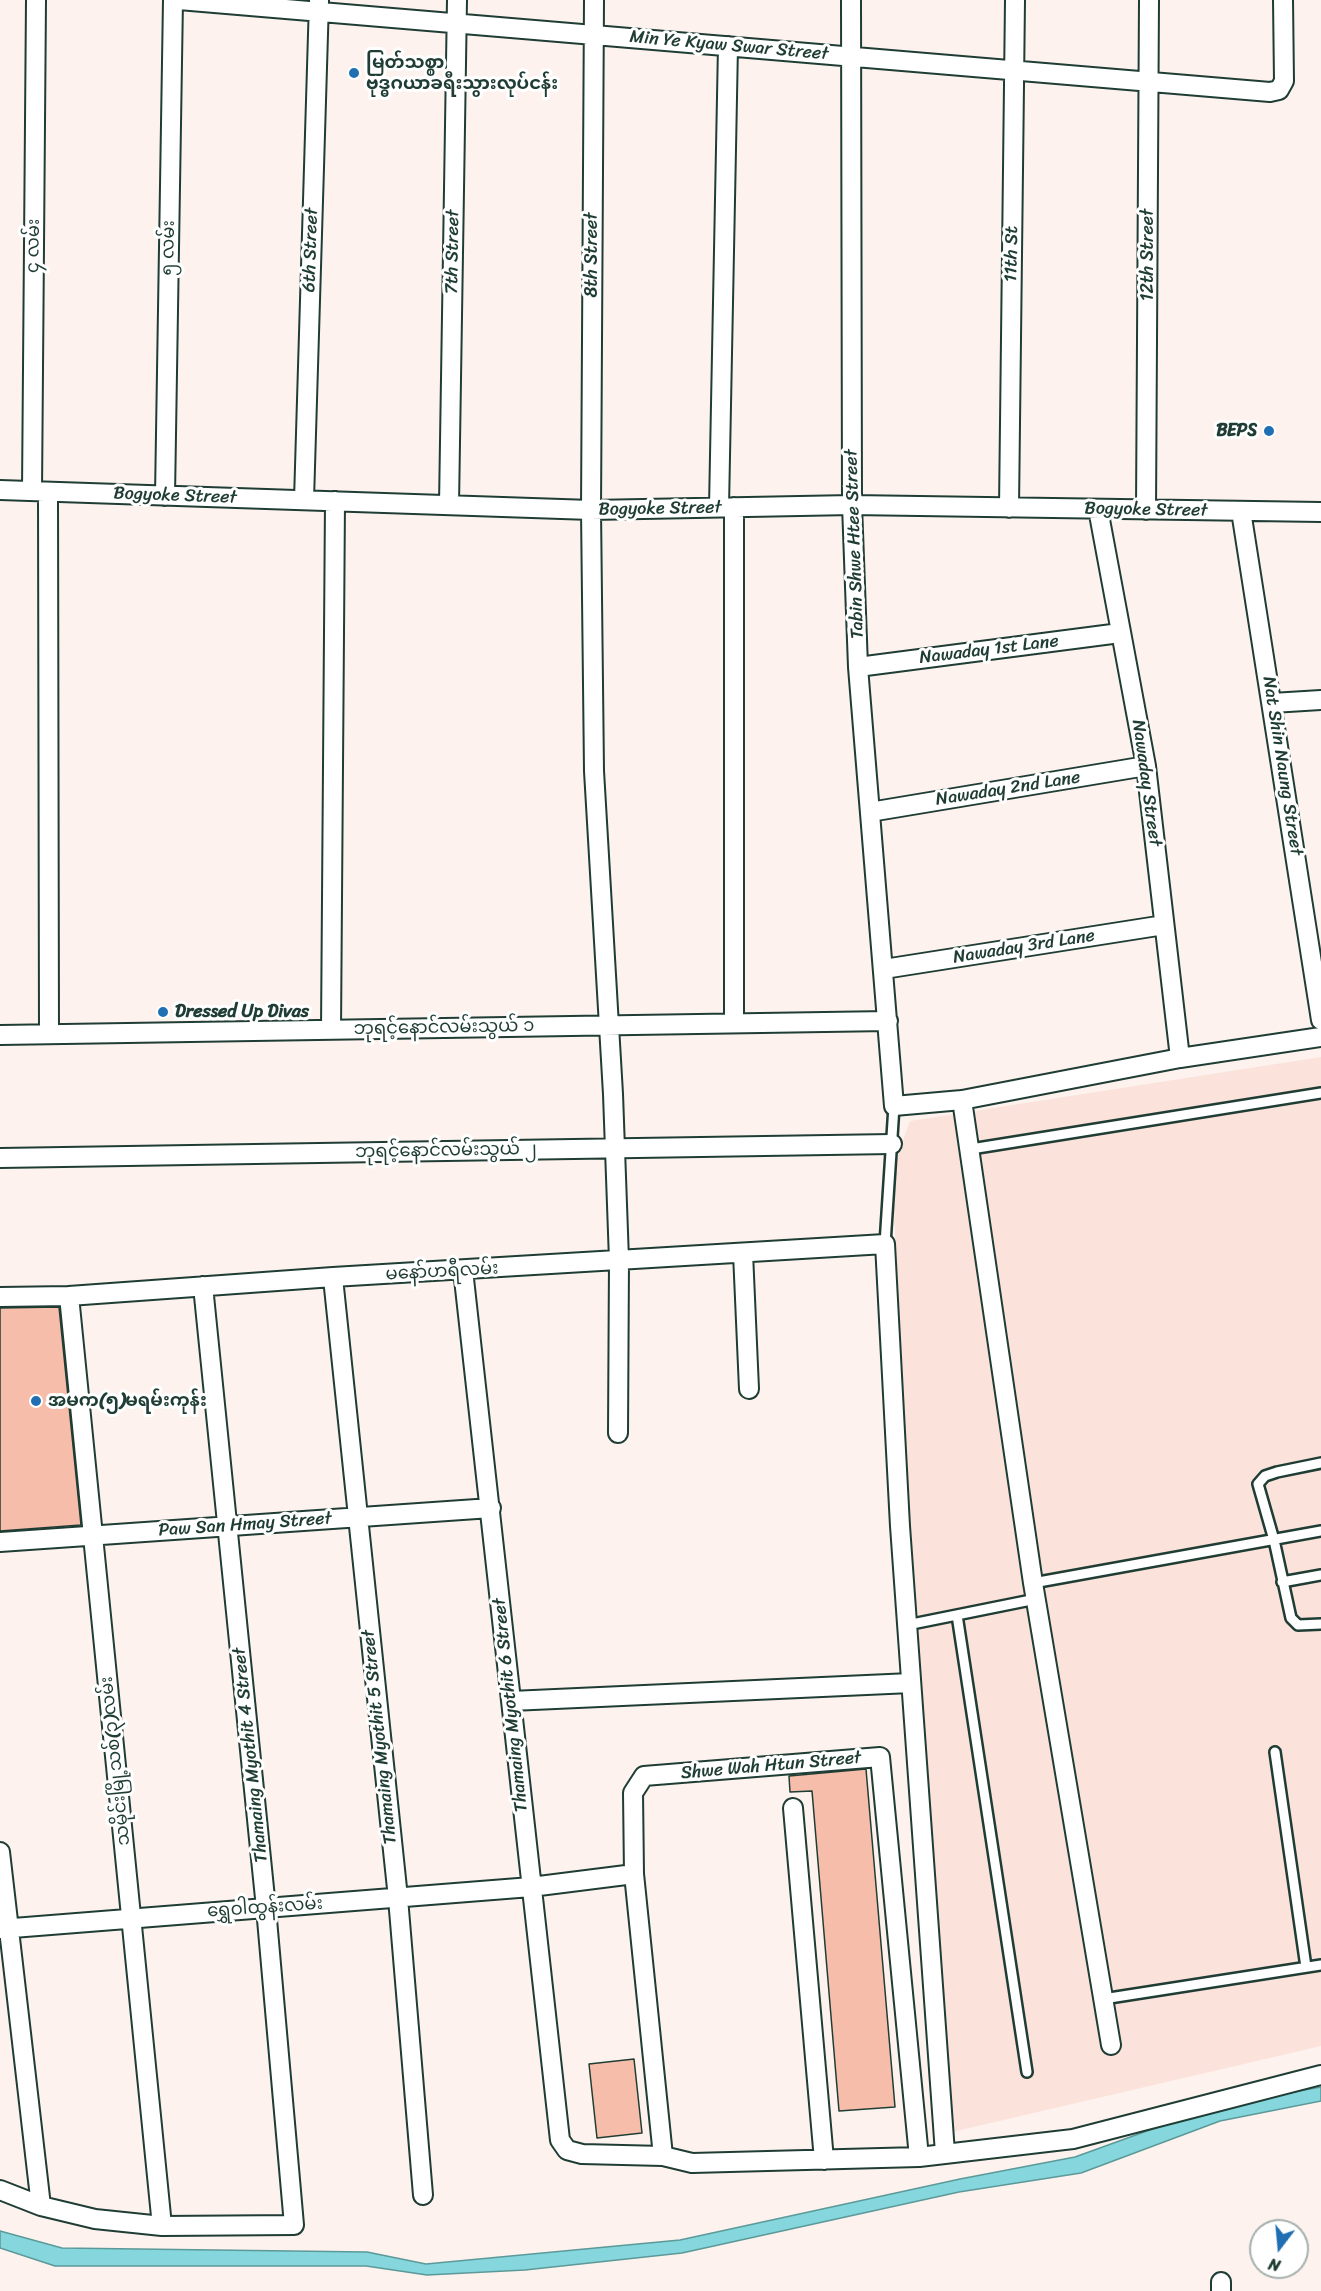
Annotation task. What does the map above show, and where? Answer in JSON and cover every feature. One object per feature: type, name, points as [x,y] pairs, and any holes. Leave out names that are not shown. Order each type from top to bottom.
[{"type":"street","name":"၄ လမ်း","points":[[36,0],[48,1034]]},
{"type":"street","name":"၅ လမ်း","points":[[165,495],[173,0]]},
{"type":"street","name":"Min Ye Kyaw Swar Street","points":[[179,0],[319,6],[456,23],[1270,92],[1279,90],[1284,81],[1283,0]]},
{"type":"street","name":"7th Street","points":[[449,505],[457,0]]},
{"type":"street","name":"8th Street","points":[[594,0],[591,510],[594,771],[615,1149],[619,1260],[618,1433]]},
{"type":"street","name":"Tabin Shwe Htee Street","points":[[851,0],[852,505],[858,666],[894,1106]]},
{"type":"street","name":"11th St","points":[[1009,508],[1015,0]]},
{"type":"street","name":"12th Street","points":[[1146,510],[1149,0]]},
{"type":"street","name":"6th Street","points":[[304,500],[319,6]]},
{"type":"street","points":[[728,46],[726,507],[734,1023]]},
{"type":"street","name":"Bogyoke Street","points":[[0,490],[591,510],[852,505],[1321,512]]},
{"type":"street","points":[[331,1030],[335,501]]},
{"type":"street","name":"Nawaday Street","points":[[1098,509],[1146,766],[1180,1058]]},
{"type":"street","name":"Nat Shin Naung Street","points":[[1241,511],[1321,1020]]},
{"type":"street","name":"Nawaday 1st Lane","points":[[858,666],[1120,633]]},
{"type":"street","points":[[1272,703],[1321,700]]},
{"type":"street","name":"Nawaday 2nd Lane","points":[[870,812],[1146,766]]},
{"type":"street","name":"Nawaday 3rd Lane","points":[[884,969],[1164,925]]},
{"type":"street","name":"ဘုရင့်နောင်လမ်းသွယ် ၁","points":[[0,1035],[888,1021]]},
{"type":"street","points":[[894,1106],[962,1100],[1180,1058],[1321,1037]]},
{"type":"street","points":[[962,1100],[1035,1591],[1111,2045]]},
{"type":"street","name":"ဘုရင့်နောင်လမ်းသွယ် ၂","points":[[0,1158],[892,1144]]},
{"type":"street","points":[[885,1244],[907,1625],[945,2153]]},
{"type":"street","name":"မနော်ဟရီလမ်း","points":[[0,1298],[69,1296],[885,1244]]},
{"type":"street","points":[[742,1253],[749,1389]]},
{"type":"street","name":"Thamaing Myothit 6 Street","points":[[463,1270],[560,2140],[567,2150],[582,2154],[663,2156]]},
{"type":"street","name":"Thamaing Myothit 5 Street","points":[[333,1278],[398,1898],[423,2195]]},
{"type":"street","name":"Thamaing Myothit 4 Street","points":[[162,2226],[294,2225],[266,1908],[203,1286]]},
{"type":"street","name":"သမိုင်းမြို့သစ်(၃)လမ်း","points":[[69,1296],[162,2226]]},
{"type":"street","name":"Paw San Hmay Street","points":[[0,1542],[491,1508]]},
{"type":"street","points":[[511,1701],[911,1683]]},
{"type":"street","name":"Shwe Wah Htun Street","points":[[633,1874],[633,1793],[644,1776],[880,1756],[919,2157]]},
{"type":"street","points":[[793,1808],[824,2160]]},
{"type":"street","points":[[0,1852],[4,1928],[41,2206]]},
{"type":"street","points":[[531,1887],[633,1874],[663,2156],[692,2163],[919,2157],[1074,2139],[1321,2075]]},
{"type":"street","name":"ရွှေဝါထွန်းလမ်း","points":[[4,1928],[531,1887]]},
{"type":"street","points":[[0,2190],[41,2206],[95,2219],[162,2226]]},
{"type":"lane","points":[[970,1149],[1321,1093]]},
{"type":"lane","points":[[885,1244],[894,1106]]},
{"type":"lane","points":[[1321,1463],[1277,1472],[1260,1480],[1258,1484],[1274,1540],[1291,1618],[1298,1625],[1321,1624]]},
{"type":"lane","points":[[907,1625],[957,1615],[1035,1591],[1321,1531]]},
{"type":"lane","points":[[1282,1582],[1321,1575]]},
{"type":"lane","points":[[957,1615],[1027,2072]]},
{"type":"lane","points":[[1275,1752],[1306,1967]]},
{"type":"lane","points":[[1103,1999],[1321,1965]]},
{"type":"shaded area","points":[[1321,1057],[1321,2046],[939,2135],[892,1171],[910,1121]]},
{"type":"water","points":[[1321,2087],[1321,2101],[1220,2121],[1081,2173],[959,2192],[682,2253],[525,2270],[427,2275],[366,2266],[55,2266],[0,2248],[0,2231],[62,2248],[367,2252],[426,2264],[680,2240],[960,2179],[1075,2157],[1216,2106]]},
{"type":"building","name":"အမက(၅)မရမ်းကုန်း","points":[[59,1307],[81,1525],[0,1531],[0,1308]]},
{"type":"building","points":[[866,1769],[895,2107],[839,2111],[812,1791],[790,1792],[789,1776]]},
{"type":"building","points":[[634,2059],[642,2133],[597,2138],[589,2064]]},
{"type":"place","name":"မြတ်သစ္စာ ဗုဒ္ဓဂယာခရီးသွားလုပ်ငန်း","points":[[354,73]]},
{"type":"place","name":"BEPS","points":[[1269,431]]},
{"type":"place","name":"Dressed Up Divas","points":[[163,1012]]},
{"type":"place","name":"အမက(၅)မရမ်းကုန်း","points":[[36,1401]]}]
